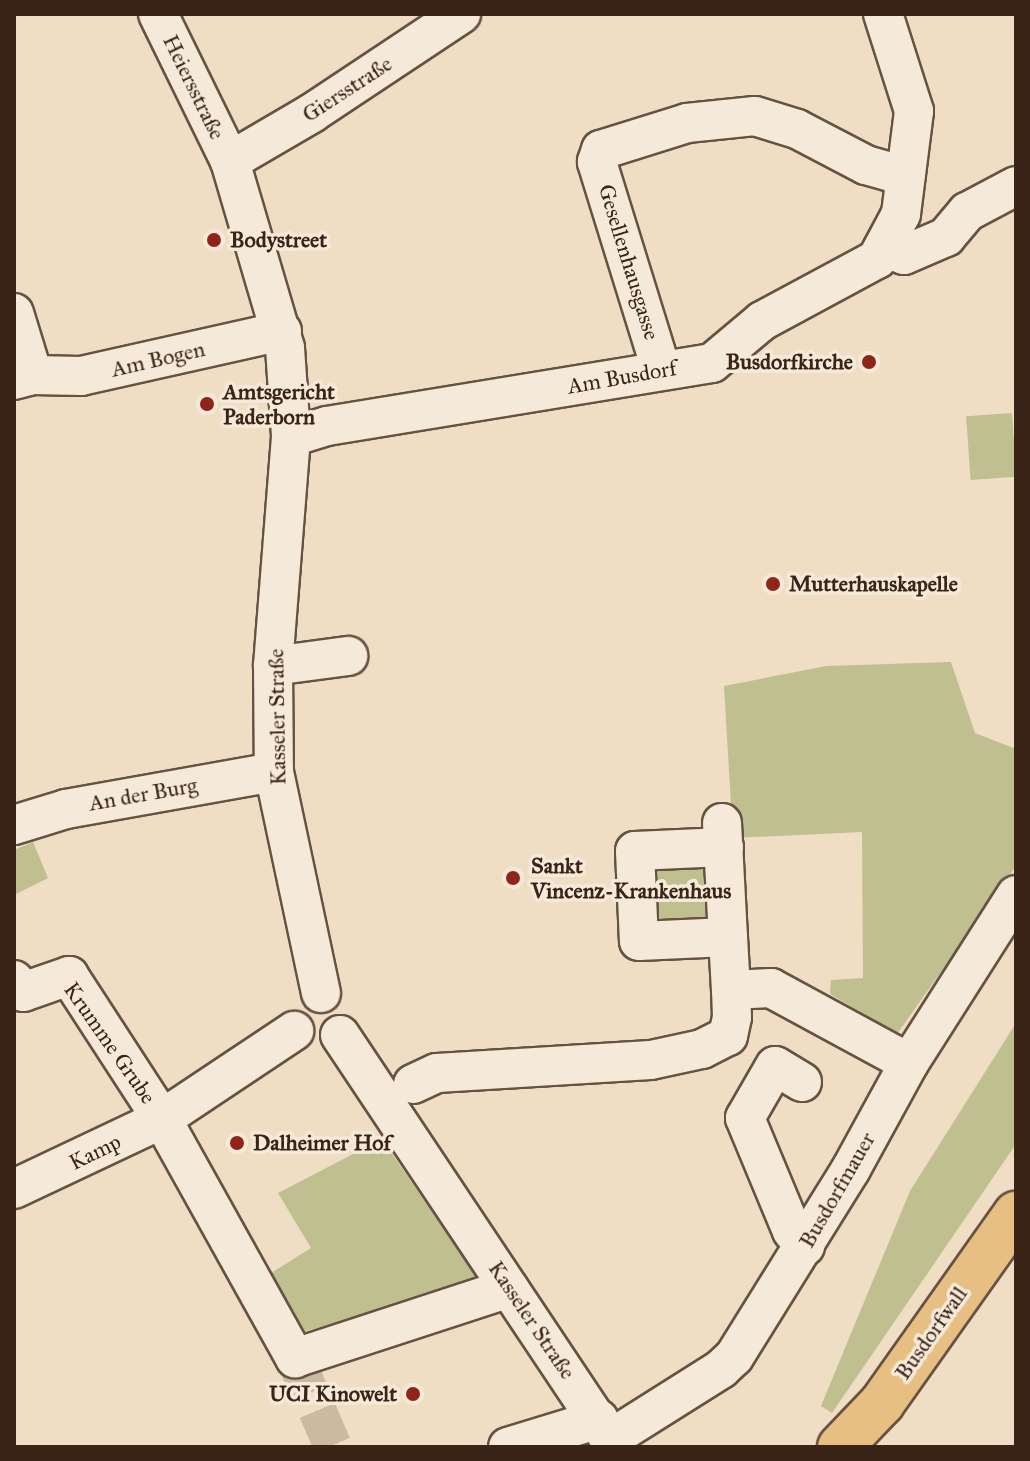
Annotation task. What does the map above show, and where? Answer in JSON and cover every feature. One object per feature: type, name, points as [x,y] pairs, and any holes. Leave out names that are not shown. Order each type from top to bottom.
[{"type":"main road","name":"Busdorfwall","points":[[840,1447],[882,1403],[1016,1214]]},
{"type":"street","name":"Heiersstraße","points":[[158,14],[230,161],[282,331]]},
{"type":"street","name":"Giersstraße","points":[[230,161],[312,113],[461,14]]},
{"type":"street","points":[[883,14],[914,111],[905,176]]},
{"type":"street","name":"Gesellenhausgasse","points":[[661,369],[597,162],[601,150],[687,123],[755,116],[768,128],[797,129],[866,165],[905,176]]},
{"type":"street","name":"Am Busdorf","points":[[291,437],[327,426],[712,363],[762,321],[877,259],[901,214],[905,176]]},
{"type":"street","points":[[883,248],[904,255],[946,237],[967,212],[1016,186]]},
{"type":"street","points":[[14,313],[23,378]]},
{"type":"street","name":"Am Bogen","points":[[23,378],[81,376],[282,331]]},
{"type":"street","name":"Kasseler Straße","points":[[282,331],[291,437],[273,666],[274,772],[321,993]]},
{"type":"street","points":[[273,666],[348,656]]},
{"type":"street","name":"An der Burg","points":[[14,825],[80,806],[274,772]]},
{"type":"street","points":[[413,1084],[437,1073],[651,1060],[702,1049],[728,1036],[732,1017],[723,835],[641,838],[635,851],[639,941],[728,937]]},
{"type":"street","name":"Busdorfmauer","points":[[508,1447],[608,1435],[721,1369],[734,1357],[805,1246],[909,1063],[1016,895]]},
{"type":"street","name":"Krumme Grube","points":[[14,980],[23,992],[69,976],[162,1119]]},
{"type":"street","points":[[731,990],[771,988],[909,1063]]},
{"type":"street","points":[[321,993],[335,999],[343,1010],[345,1022],[340,1035],[333,1041],[316,1046],[300,1039],[294,1031],[291,1016],[298,1001],[321,993]]},
{"type":"street","name":"Kamp","points":[[14,1189],[162,1119],[294,1031]]},
{"type":"street","name":"Kasseler Straße","points":[[340,1035],[608,1435]]},
{"type":"street","points":[[802,1082],[775,1066],[745,1118],[792,1231],[805,1246]]},
{"type":"street","points":[[162,1119],[255,1267],[295,1358],[509,1288]]},
{"type":"shaded area","points":[[1012,413],[1016,477],[971,480],[966,416]]},
{"type":"shaded area","points":[[951,662],[975,733],[1016,749],[1016,866],[897,1034],[830,994],[831,980],[863,978],[862,832],[733,838],[724,686],[826,666]]},
{"type":"shaded area","points":[[33,842],[48,878],[14,895],[14,850]]},
{"type":"shaded area","points":[[706,864],[711,911],[705,919],[664,923],[659,920],[655,914],[652,872],[655,865]]},
{"type":"shaded area","points":[[1016,1023],[1016,1144],[832,1413],[821,1406],[910,1191]]},
{"type":"shaded area","points":[[382,1139],[483,1287],[305,1331],[271,1273],[311,1248],[278,1193]]},
{"type":"tunnel","points":[[295,1358],[333,1447]]},
{"type":"place","name":"Bodystreet","points":[[214,240]]},
{"type":"place","name":"Busdorfkirche","points":[[869,362]]},
{"type":"place","name":"Amtsgericht Paderborn","points":[[207,404]]},
{"type":"place","name":"Mutterhauskapelle","points":[[773,584]]},
{"type":"place","name":"Sankt Vincenz-Krankenhaus","points":[[513,878]]},
{"type":"place","name":"Dalheimer Hof","points":[[237,1143]]},
{"type":"place","name":"UCI Kinowelt","points":[[413,1394]]}]
